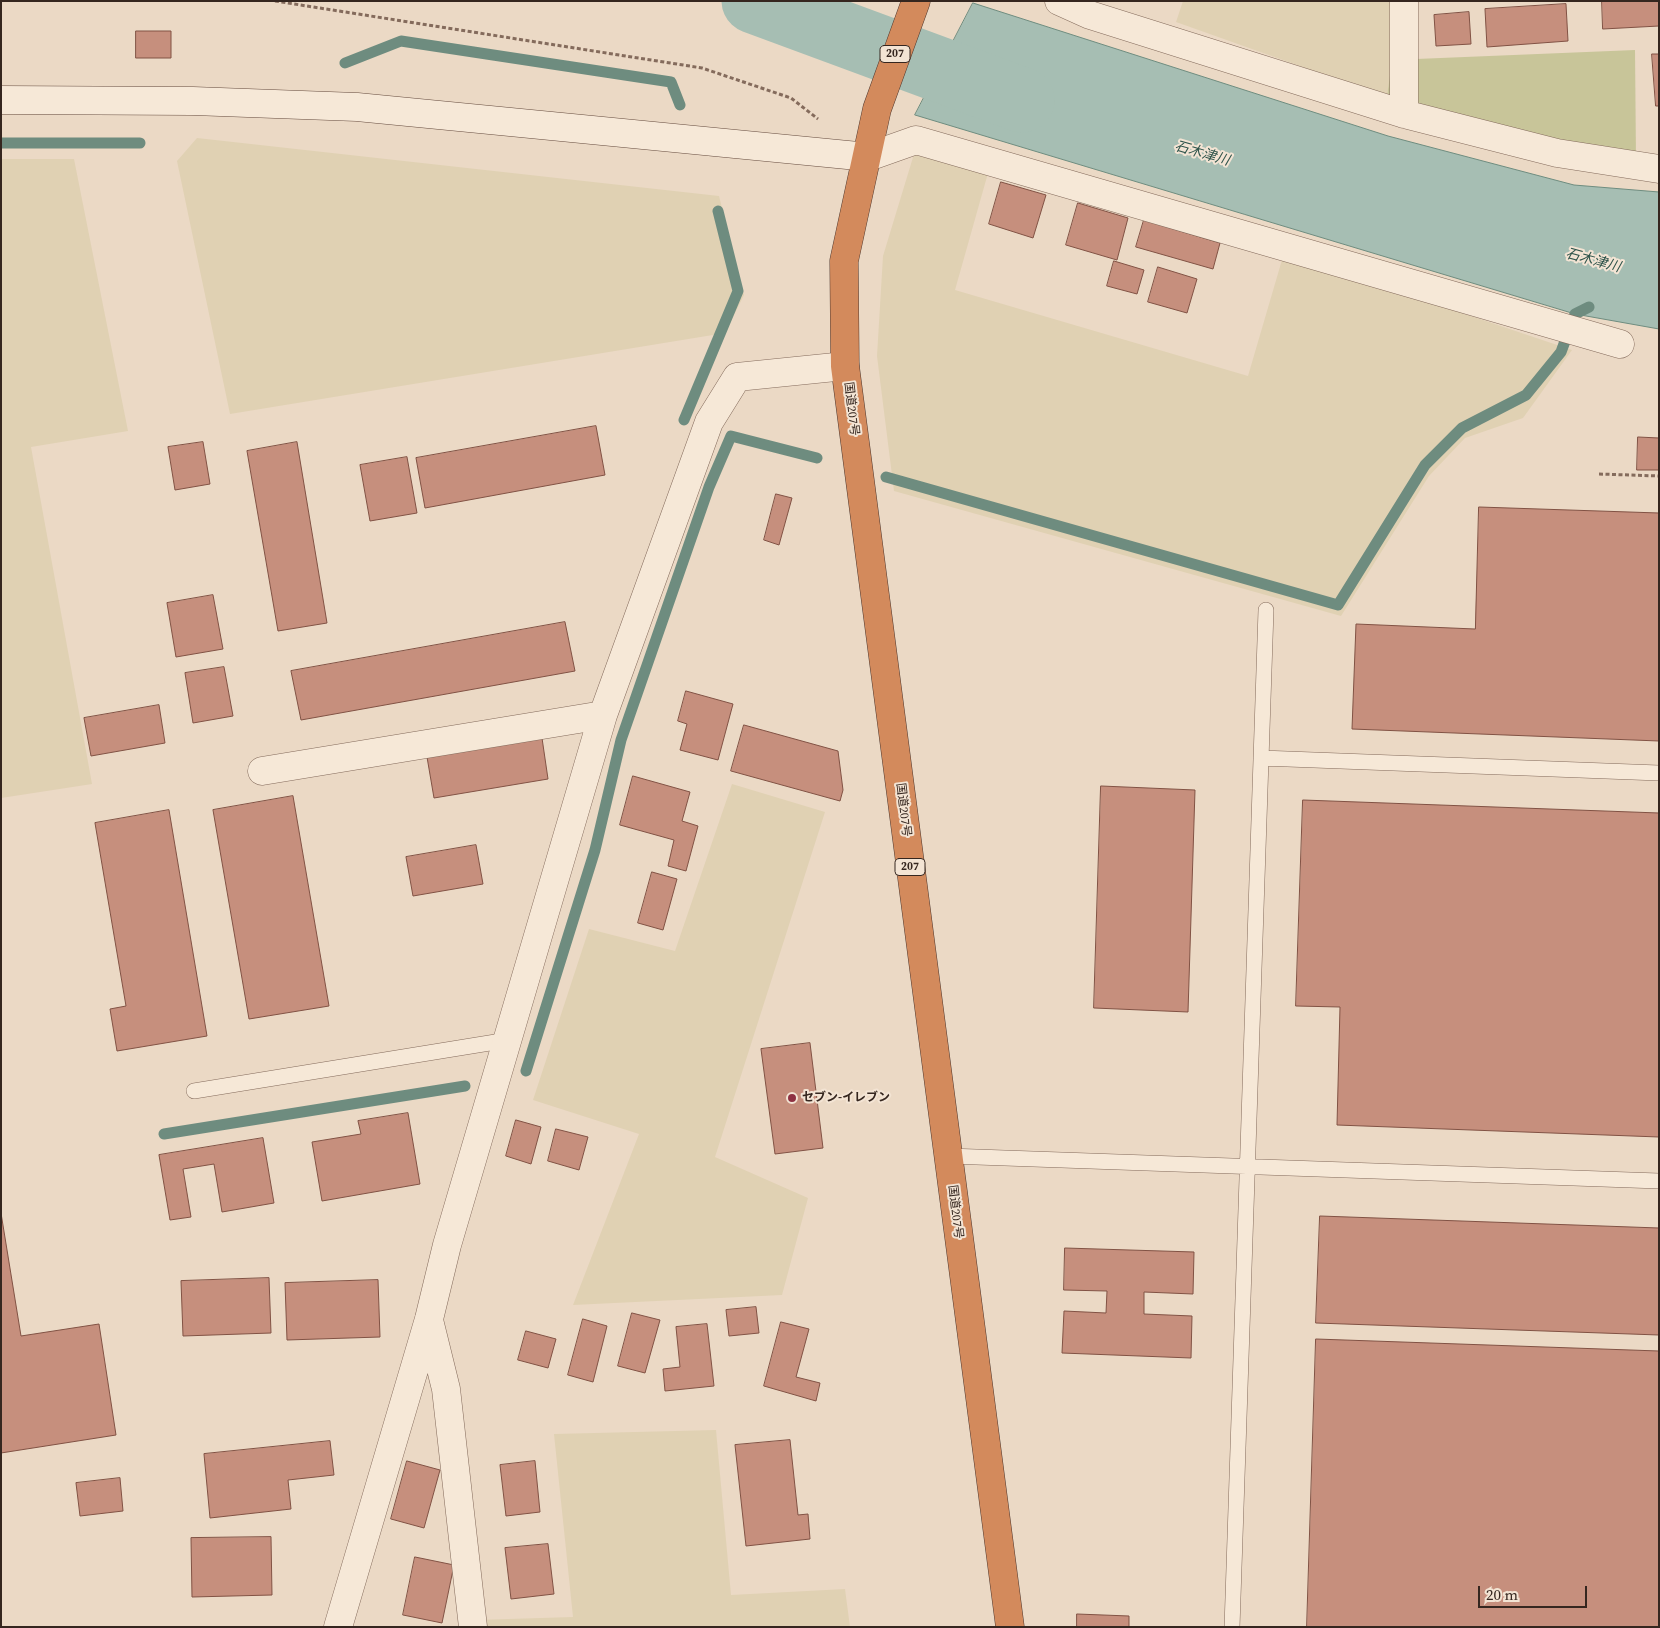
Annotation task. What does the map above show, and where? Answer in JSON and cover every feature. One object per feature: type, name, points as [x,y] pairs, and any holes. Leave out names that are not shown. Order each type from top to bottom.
[{"type":"highway","name":"国道207号","points":[[916,1],[877,109],[844,261],[845,366],[1010,1627]]},
{"type":"street","points":[[1059,1],[1090,15],[1404,114],[1557,153],[1659,169]]},
{"type":"street","points":[[1404,1],[1404,114]]},
{"type":"street","points":[[1,100],[192,101],[357,107],[868,157],[916,140],[1620,344]]},
{"type":"street","points":[[338,1627],[429,1319],[447,1245],[603,715],[709,422],[736,377],[845,366]]},
{"type":"street","points":[[262,771],[603,715]]},
{"type":"street","points":[[429,1319],[446,1389],[473,1627]]},
{"type":"lane","points":[[1232,1627],[1266,610]]},
{"type":"lane","points":[[1261,758],[1659,773]]},
{"type":"lane","points":[[194,1091],[508,1040]]},
{"type":"lane","points":[[948,1156],[1659,1181]]},
{"type":"path","points":[[275,1],[702,68],[791,98],[822,122]]},
{"type":"path","points":[[1599,474],[1659,476]]},
{"type":"shaded area","points":[[1183,1],[1391,1],[1392,60],[1387,97],[1176,22]]},
{"type":"shaded area","points":[[1635,50],[1636,160],[1387,97],[1392,60]]},
{"type":"shaded area","points":[[197,138],[719,196],[744,295],[725,333],[230,414],[177,161]]},
{"type":"shaded area","points":[[914,154],[990,166],[955,290],[1248,376],[1284,253],[1572,350],[1523,418],[1465,438],[1429,476],[1341,616],[894,491],[877,356],[883,256]]},
{"type":"shaded area","points":[[1,159],[74,159],[128,431],[31,447],[92,784],[1,798]]},
{"type":"shaded area","points":[[732,784],[825,812],[715,1157],[808,1198],[782,1295],[573,1305],[639,1134],[533,1100],[589,929],[675,951]]},
{"type":"shaded area","points":[[716,1430],[731,1595],[845,1589],[850,1627],[477,1627],[476,1620],[573,1617],[554,1434]]},
{"type":"water","points":[[973,3],[1388,136],[1574,185],[1659,192],[1659,329],[1575,314],[915,115]]},
{"type":"building","points":[[1602,1],[1659,1],[1659,26],[1603,29]]},
{"type":"building","points":[[1566,4],[1568,41],[1487,47],[1485,9]]},
{"type":"building","points":[[1469,12],[1471,44],[1436,46],[1434,15]]},
{"type":"building","points":[[136,31],[171,31],[171,58],[136,58]]},
{"type":"building","points":[[1652,54],[1659,54],[1659,106],[1656,106]]},
{"type":"building","points":[[1001,182],[1046,195],[1033,238],[989,224]]},
{"type":"building","points":[[1078,203],[1128,218],[1117,260],[1066,245]]},
{"type":"building","points":[[1144,220],[1220,243],[1213,269],[1136,247]]},
{"type":"building","points":[[1114,261],[1144,270],[1137,294],[1107,286]]},
{"type":"building","points":[[1158,267],[1197,279],[1187,313],[1148,302]]},
{"type":"building","points":[[596,426],[605,475],[425,508],[416,458]]},
{"type":"building","points":[[1638,437],[1659,438],[1659,470],[1637,470]]},
{"type":"building","points":[[203,442],[210,484],[175,490],[168,447]]},
{"type":"building","points":[[297,442],[327,623],[278,631],[247,451]]},
{"type":"building","points":[[407,457],[417,513],[370,521],[360,465]]},
{"type":"building","points":[[776,494],[792,498],[779,545],[764,540]]},
{"type":"building","points":[[1479,507],[1659,513],[1659,741],[1352,729],[1356,624],[1475,629]]},
{"type":"building","points":[[213,595],[223,649],[176,657],[167,603]]},
{"type":"building","points":[[565,622],[575,671],[301,720],[291,671]]},
{"type":"building","points":[[224,667],[233,716],[193,723],[185,673]]},
{"type":"building","points":[[686,691],[733,704],[718,760],[680,750],[687,724],[678,721]]},
{"type":"building","points":[[159,705],[165,743],[91,756],[84,718]]},
{"type":"building","points":[[744,725],[838,751],[843,790],[840,801],[731,771]]},
{"type":"building","points":[[542,738],[548,779],[434,798],[427,757]]},
{"type":"building","points":[[633,776],[690,792],[682,821],[698,826],[686,871],[668,866],[674,840],[620,825]]},
{"type":"building","points":[[1101,786],[1195,790],[1188,1012],[1094,1008]]},
{"type":"building","points":[[293,796],[329,1006],[249,1019],[213,810]]},
{"type":"building","points":[[1303,800],[1659,813],[1659,1137],[1337,1125],[1340,1007],[1296,1006]]},
{"type":"building","points":[[169,810],[207,1036],[117,1051],[110,1009],[126,1006],[95,823]]},
{"type":"building","points":[[476,845],[483,884],[413,896],[406,857]]},
{"type":"building","points":[[652,872],[677,879],[663,930],[638,923]]},
{"type":"building","name":"セブン-イレブン","points":[[810,1043],[823,1148],[775,1154],[761,1049]]},
{"type":"building","points":[[408,1113],[420,1184],[322,1201],[312,1142],[361,1134],[358,1121]]},
{"type":"building","points":[[516,1120],[541,1127],[531,1164],[506,1156]]},
{"type":"building","points":[[556,1129],[588,1137],[579,1170],[548,1161]]},
{"type":"building","points":[[263,1138],[274,1203],[222,1212],[214,1164],[183,1169],[191,1217],[170,1220],[159,1155]]},
{"type":"building","points":[[1,1213],[21,1336],[99,1324],[116,1435],[1,1453]]},
{"type":"building","points":[[1320,1216],[1659,1228],[1659,1335],[1316,1323]]},
{"type":"building","points":[[1065,1248],[1194,1252],[1193,1294],[1144,1292],[1144,1314],[1192,1316],[1191,1358],[1062,1353],[1064,1311],[1106,1313],[1107,1291],[1064,1290]]},
{"type":"building","points":[[269,1278],[271,1333],[183,1336],[181,1281]]},
{"type":"building","points":[[378,1280],[380,1337],[287,1340],[285,1283]]},
{"type":"building","points":[[756,1307],[759,1333],[729,1336],[726,1310]]},
{"type":"building","points":[[632,1313],[660,1320],[645,1373],[618,1366]]},
{"type":"building","points":[[583,1319],[607,1326],[593,1382],[568,1375]]},
{"type":"building","points":[[781,1322],[809,1329],[796,1377],[820,1383],[816,1401],[764,1386]]},
{"type":"building","points":[[707,1324],[714,1386],[665,1391],[663,1369],[680,1367],[676,1327]]},
{"type":"building","points":[[526,1331],[556,1339],[548,1368],[518,1360]]},
{"type":"building","points":[[1316,1339],[1659,1351],[1659,1627],[1307,1627]]},
{"type":"building","points":[[790,1440],[798,1515],[808,1514],[810,1539],[746,1546],[735,1445]]},
{"type":"building","points":[[330,1441],[334,1475],[288,1480],[291,1509],[210,1518],[204,1454]]},
{"type":"building","points":[[407,1461],[440,1470],[424,1528],[391,1519]]},
{"type":"building","points":[[535,1461],[540,1512],[506,1516],[500,1465]]},
{"type":"building","points":[[120,1478],[123,1511],[80,1516],[76,1483]]},
{"type":"building","points":[[271,1537],[272,1595],[192,1597],[191,1538]]},
{"type":"building","points":[[548,1544],[554,1594],[511,1599],[505,1548]]},
{"type":"building","points":[[415,1557],[454,1565],[442,1623],[403,1615]]},
{"type":"building","points":[[1077,1614],[1129,1616],[1129,1627],[1077,1627]]},
{"type":"waterway","name":"石木津川","points":[[754,1],[1022,100]]},
{"type":"waterway","points":[[345,63],[401,41],[671,82],[680,105]]},
{"type":"waterway","points":[[1,143],[140,143]]},
{"type":"waterway","points":[[684,420],[738,291],[718,211]]},
{"type":"waterway","points":[[886,477],[1338,605],[1425,465],[1462,428],[1526,395],[1561,352],[1575,314],[1589,307]]},
{"type":"waterway","points":[[526,1071],[595,850],[621,740],[709,487],[731,436],[817,458]]},
{"type":"waterway","points":[[164,1134],[465,1086]]},
{"type":"place","name":"セブン-イレブン","points":[[792,1098]]}]
